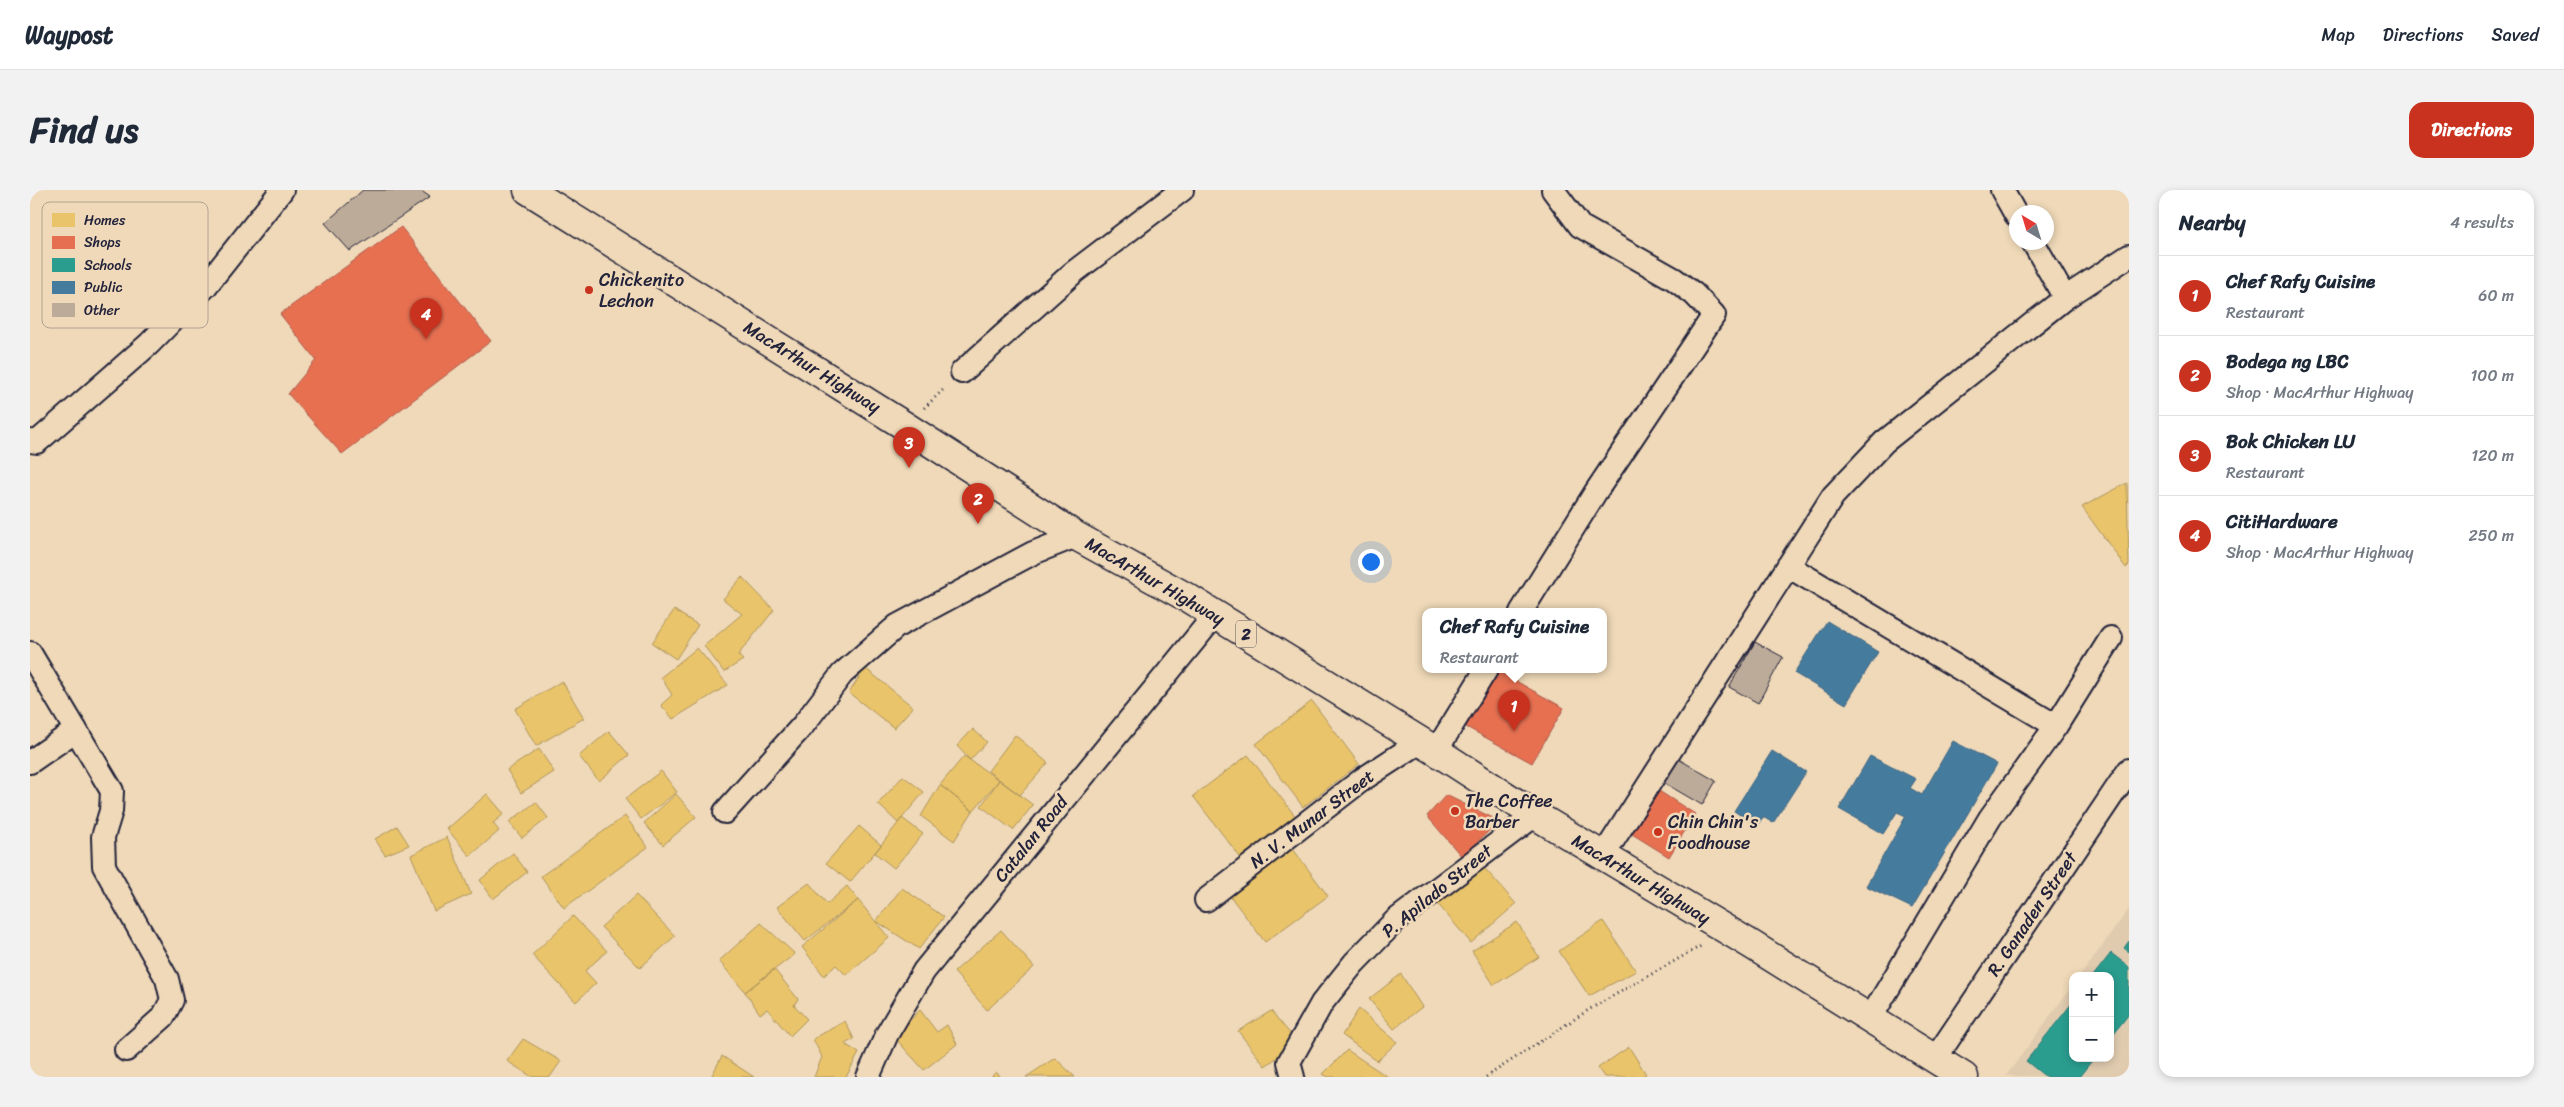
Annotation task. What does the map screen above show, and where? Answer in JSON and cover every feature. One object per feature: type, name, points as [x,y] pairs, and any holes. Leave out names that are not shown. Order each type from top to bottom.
[{"type":"main road","name":"MacArthur Highway","points":[[528,190],[905,426],[1076,536],[1215,615],[1428,746],[1535,815],[1728,931],[1964,1077]]},
{"type":"street","points":[[208,283],[282,190]]},
{"type":"street","points":[[962,372],[1074,272],[1182,190]]},
{"type":"street","points":[[1524,608],[1595,492],[1714,315],[1694,294],[1674,279],[1580,226],[1553,190]]},
{"type":"street","points":[[2002,190],[2011,205]]},
{"type":"street","points":[[2038,250],[2065,298]]},
{"type":"street","points":[[1603,856],[1833,496],[1884,442],[2065,298],[2129,256]]},
{"type":"street","points":[[30,441],[37,442],[52,430],[165,328]]},
{"type":"street","points":[[725,812],[804,724],[842,674],[897,626],[1033,553],[1076,536]]},
{"type":"street","points":[[1788,566],[2056,726]]},
{"type":"street","name":"Catalan Road","points":[[868,1077],[887,1034],[924,971],[1215,615]]},
{"type":"street","points":[[1870,1019],[1990,818],[2056,726],[2111,638]]},
{"type":"street","points":[[30,653],[112,791],[111,811],[103,837],[104,866],[167,979],[172,1000],[163,1017],[126,1050]]},
{"type":"street","points":[[1428,746],[1484,673]]},
{"type":"street","points":[[30,762],[76,730]]},
{"type":"street","name":"N. V. Munar Street","points":[[1206,900],[1363,779],[1428,746]]},
{"type":"street","name":"R. Ganaden Street","points":[[1935,1059],[2129,770]]},
{"type":"street","name":"P. Apilado Street","points":[[1293,1077],[1289,1062],[1322,1003],[1354,963],[1396,920],[1535,815]]},
{"type":"path","points":[[905,426],[962,372]]},
{"type":"path","points":[[1486,1077],[1590,1009],[1728,931]]},
{"type":"shaded area","points":[[2129,909],[2129,1077],[2006,1076],[2069,990],[2069,1062],[2114,1062],[2114,972],[2083,972]]},
{"type":"building: Homes","points":[[2127,483],[2129,565],[2126,568],[2082,507]]},
{"type":"building: Homes","points":[[742,577],[774,610],[738,655],[743,660],[724,672],[704,646],[742,614],[723,599]]},
{"type":"building: Homes","points":[[674,610],[698,625],[676,659],[652,643]]},
{"type":"building: Homes","points":[[697,648],[728,685],[673,719],[661,705],[672,695],[661,677]]},
{"type":"building: Homes","points":[[865,668],[913,707],[894,728],[849,693]]},
{"type":"building: Homes","points":[[562,681],[584,718],[536,746],[515,709]]},
{"type":"building: Homes","points":[[1312,701],[1359,764],[1303,807],[1256,744]]},
{"type":"building: Homes","points":[[973,729],[987,742],[970,760],[957,746]]},
{"type":"building: Homes","points":[[609,731],[629,755],[599,781],[579,756]]},
{"type":"building: Homes","points":[[1015,735],[1048,763],[1020,795],[988,771]]},
{"type":"building: Homes","points":[[539,749],[554,772],[521,793],[507,770]]},
{"type":"building: Homes","points":[[1248,755],[1299,821],[1243,861],[1193,796]]},
{"type":"building: Homes","points":[[964,756],[999,780],[973,811],[940,785]]},
{"type":"building: Homes","points":[[661,771],[677,792],[641,819],[625,799]]},
{"type":"building: Homes","points":[[903,776],[924,792],[898,823],[878,804]]},
{"type":"building: Homes","points":[[999,780],[1033,805],[1013,830],[981,806]]},
{"type":"building: Homes","points":[[940,785],[973,811],[954,841],[921,816]]},
{"type":"building: Homes","points":[[487,794],[504,814],[493,823],[499,831],[470,856],[447,829]]},
{"type":"building: Homes","points":[[676,794],[696,817],[663,845],[644,823]]},
{"type":"building: Homes","points":[[536,802],[548,818],[522,838],[509,822]]},
{"type":"building: Homes","points":[[625,816],[648,847],[564,908],[541,876]]},
{"type":"building: Homes","points":[[902,818],[923,834],[894,868],[875,853]]},
{"type":"building: Homes","points":[[397,826],[409,845],[385,855],[375,839]]},
{"type":"building: Homes","points":[[859,826],[881,845],[850,882],[826,863]]},
{"type":"building: Homes","points":[[447,837],[471,894],[434,911],[411,855]]},
{"type":"building: Homes","points":[[1293,849],[1328,896],[1265,942],[1230,896]]},
{"type":"building: Homes","points":[[513,853],[527,872],[493,899],[480,880]]},
{"type":"building: Homes","points":[[1481,864],[1516,904],[1471,943],[1436,902]]},
{"type":"building: Homes","points":[[809,883],[827,904],[847,886],[858,900],[805,941],[777,907]]},
{"type":"building: Homes","points":[[902,888],[944,917],[919,949],[876,921]]},
{"type":"building: Homes","points":[[636,895],[675,936],[640,968],[601,927]]},
{"type":"building: Homes","points":[[858,900],[889,938],[846,975],[836,965],[824,976],[802,947]]},
{"type":"building: Homes","points":[[573,916],[607,951],[585,971],[596,983],[576,1002],[532,955]]},
{"type":"building: Homes","points":[[1603,921],[1636,971],[1589,996],[1559,951]]},
{"type":"building: Homes","points":[[1517,922],[1539,957],[1494,985],[1472,951]]},
{"type":"building: Homes","points":[[761,923],[795,954],[745,992],[719,961]]},
{"type":"building: Homes","points":[[1001,930],[1034,967],[987,1010],[954,972]]},
{"type":"building: Homes","points":[[774,969],[798,999],[794,1005],[807,1019],[790,1036],[767,1009],[760,1014],[745,992]]},
{"type":"building: Homes","points":[[1401,974],[1422,1007],[1394,1029],[1369,999]]},
{"type":"building: Homes","points":[[1359,1009],[1397,1042],[1377,1061],[1342,1035]]},
{"type":"building: Homes","points":[[920,1010],[937,1032],[947,1025],[957,1044],[924,1070],[894,1037]]},
{"type":"building: Homes","points":[[1271,1011],[1298,1043],[1265,1066],[1238,1031]]},
{"type":"building: Homes","points":[[845,1021],[854,1039],[845,1044],[859,1053],[846,1077],[814,1077],[822,1057],[813,1039]]},
{"type":"building: Homes","points":[[523,1039],[561,1061],[550,1077],[532,1077],[507,1061]]},
{"type":"building: Homes","points":[[1629,1047],[1646,1074],[1640,1077],[1604,1077],[1598,1068]]},
{"type":"building: Homes","points":[[1347,1050],[1388,1077],[1328,1077],[1323,1074]]},
{"type":"building: Homes","points":[[722,1056],[754,1077],[711,1077]]},
{"type":"building: Homes","points":[[1055,1058],[1075,1077],[1026,1077]]},
{"type":"building: Homes","points":[[996,1072],[1001,1077],[991,1077]]},
{"type":"building: Shops","points":[[401,227],[491,341],[342,454],[288,394],[316,360],[280,314]]},
{"type":"building: Shops","points":[[1494,673],[1501,673],[1564,708],[1532,763],[1459,723]]},
{"type":"building: Shops","points":[[1659,791],[1695,814],[1669,857],[1632,834]]},
{"type":"building: Shops","points":[[1446,795],[1499,821],[1462,857],[1427,816]]},
{"type":"building: Schools","points":[[2129,941],[2129,952],[2124,948]]},
{"type":"building: Schools","points":[[2111,953],[2129,967],[2129,1014],[2114,1033],[2114,972],[2096,972]]},
{"type":"building: Schools","points":[[2069,1007],[2069,1062],[2091,1062],[2079,1077],[2046,1077],[2026,1061]]},
{"type":"building: Public","points":[[1827,621],[1878,652],[1846,704],[1794,673]]},
{"type":"building: Public","points":[[1953,741],[1997,764],[1912,908],[1866,886],[1906,816],[1897,812],[1883,834],[1839,809],[1870,756],[1916,779],[1910,788],[1922,795]]},
{"type":"building: Public","points":[[1772,751],[1806,772],[1773,823],[1763,817],[1757,826],[1734,811]]},
{"type":"building: Other","points":[[363,190],[420,190],[430,197],[350,251],[325,223]]},
{"type":"building: Other","points":[[1755,642],[1783,657],[1758,703],[1729,687]]},
{"type":"building: Other","points":[[1675,757],[1716,781],[1702,805],[1661,781]]},
{"type":"place","name":"Chickenito Lechon","points":[[589,290]]},
{"type":"place","name":"CitiHardware","points":[[426,339]]},
{"type":"place","name":"Bok Chicken LU","points":[[909,468]]},
{"type":"place","name":"Bodega ng LBC","points":[[978,524]]},
{"type":"place","name":"Chef Rafy Cuisine","points":[[1514,731]]},
{"type":"place","name":"The Coffee Barber","points":[[1455,811]]},
{"type":"place","name":"Chin Chin's Foodhouse","points":[[1658,832]]}]
